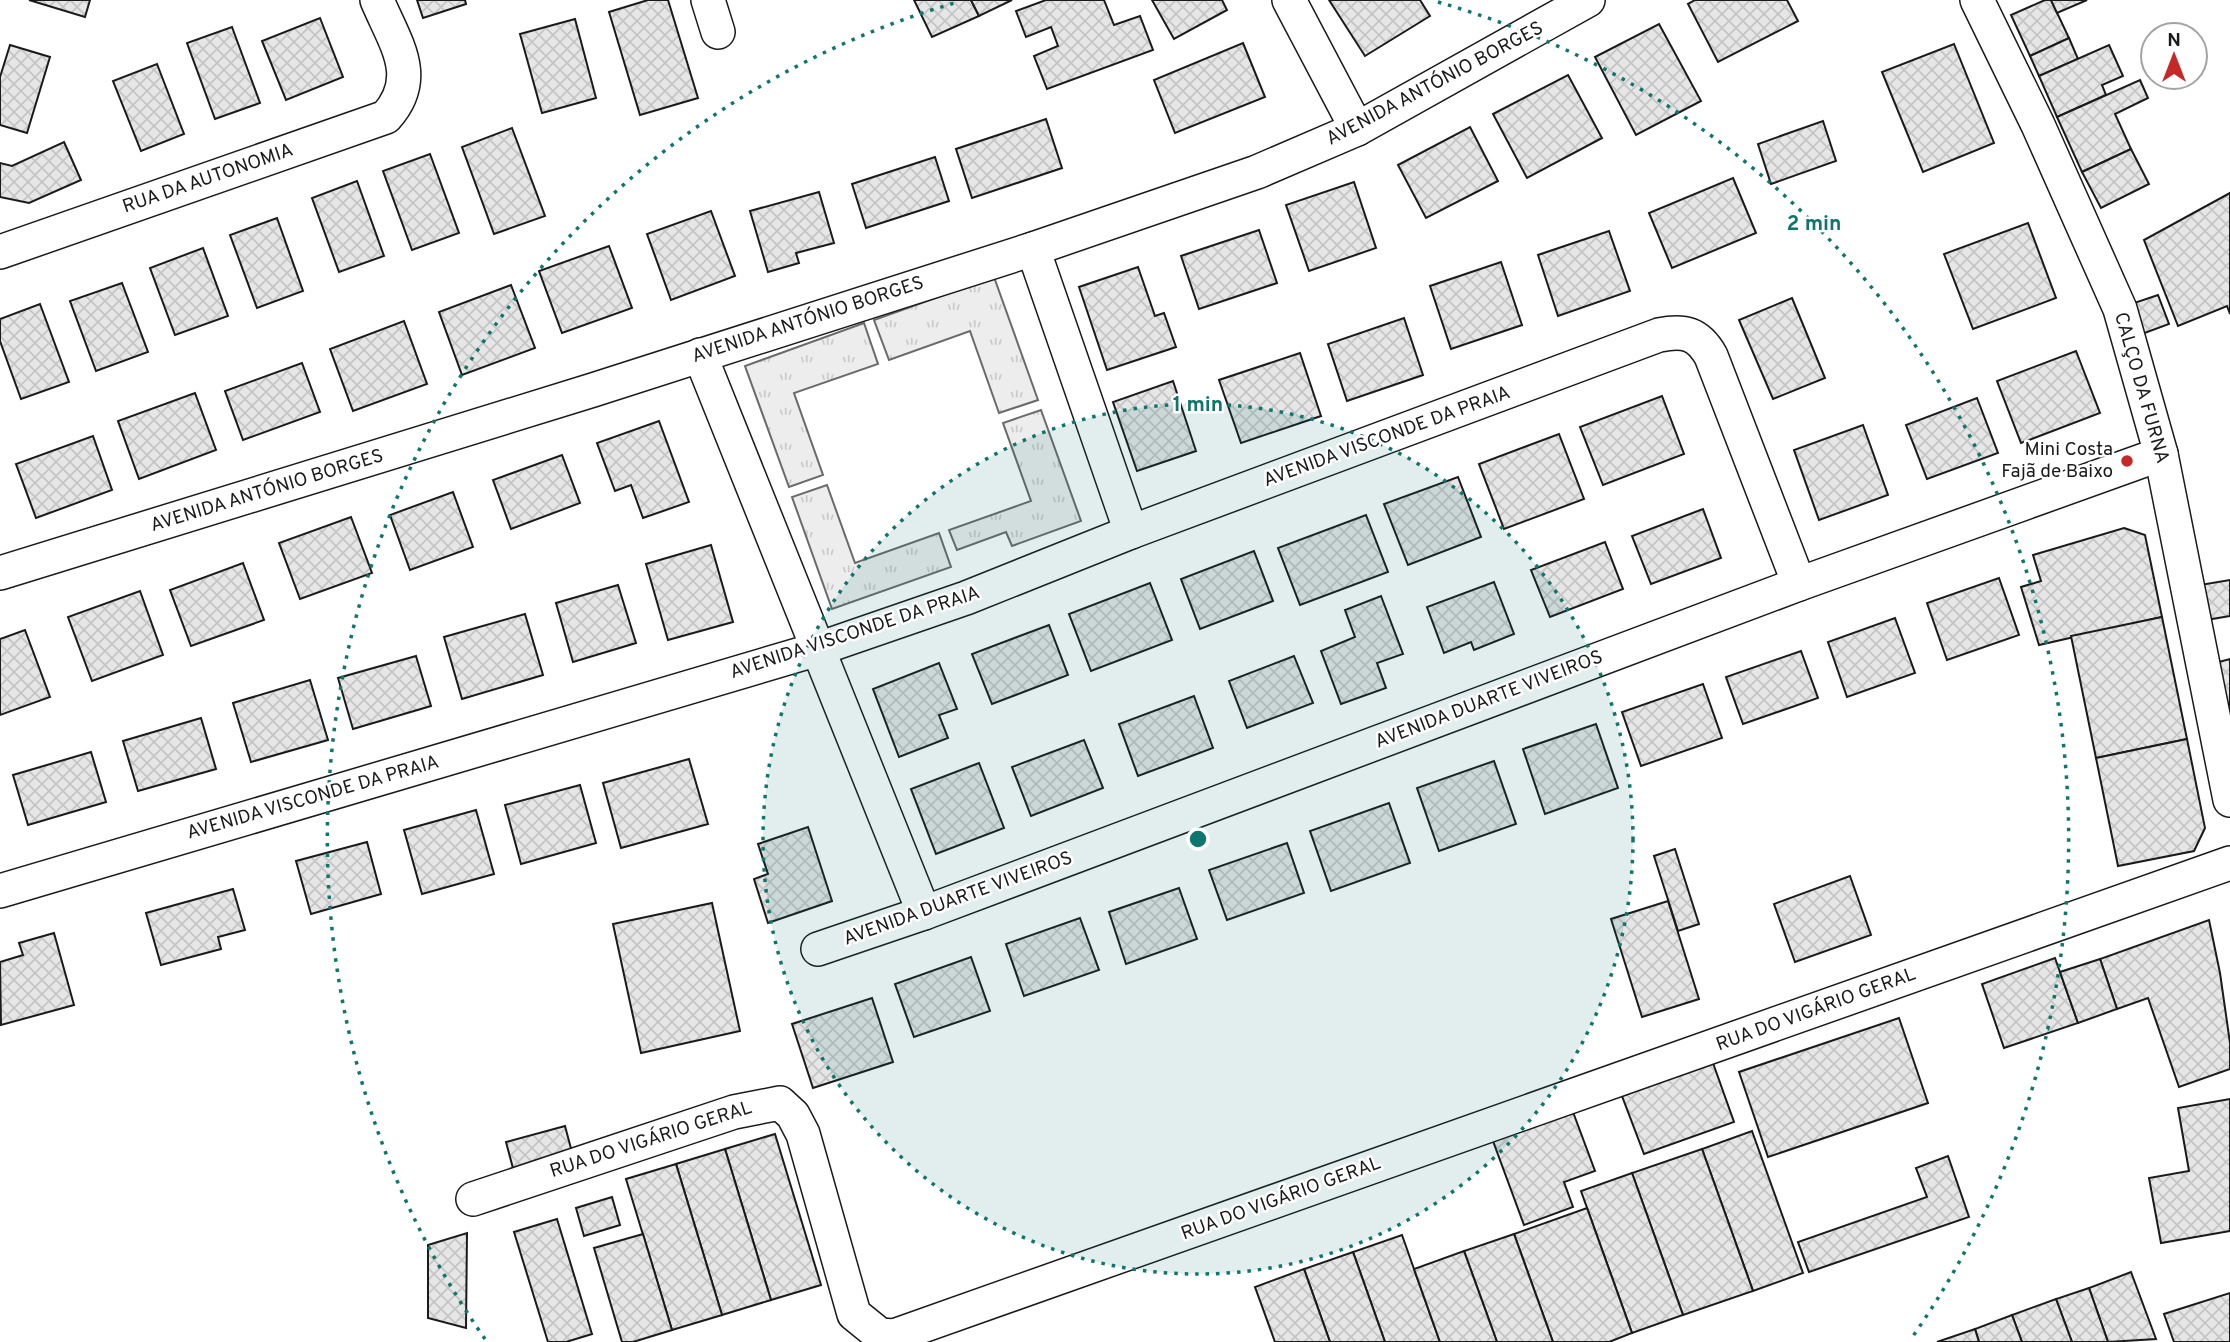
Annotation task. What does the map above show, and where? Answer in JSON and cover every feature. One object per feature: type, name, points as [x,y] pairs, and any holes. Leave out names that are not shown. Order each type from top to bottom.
[{"type":"street","name":"RUA DA AUTONOMIA","points":[[0,252],[386,117],[399,103],[404,91],[405,70],[377,0]]},
{"type":"street","points":[[708,0],[718,32]]},
{"type":"street","points":[[1289,0],[1357,129]]},
{"type":"street","name":"AVENIDA ANTÓNIO BORGES","points":[[0,573],[1033,249],[1257,172],[1357,129],[1588,0]]},
{"type":"street","name":"CALÇO DA FURNA","points":[[1977,0],[2038,125],[2120,309],[2161,454],[2230,800]]},
{"type":"street","points":[[1033,249],[1131,532]]},
{"type":"street","name":"AVENIDA VISCONDE DA PRAIA","points":[[0,891],[818,649],[966,598],[1131,532],[1659,335],[1679,331],[1694,335],[1711,356],[1799,584]]},
{"type":"street","points":[[700,355],[923,913]]},
{"type":"street","name":"AVENIDA DUARTE VIVEIROS","points":[[817,949],[923,913],[1799,584],[2161,454]]},
{"type":"street","name":"RUA DO VIGÁRIO GERAL","points":[[473,1199],[734,1112],[780,1103],[793,1115],[803,1134],[855,1314],[880,1335],[894,1336],[2230,863]]},
{"type":"green space","points":[[994,277],[1038,400],[999,413],[970,331],[889,360],[874,320]]},
{"type":"green space","points":[[864,323],[878,364],[794,393],[823,475],[789,487],[745,366]]},
{"type":"green space","points":[[1041,410],[1081,521],[1012,546],[1006,532],[957,550],[949,530],[1031,501],[1003,423]]},
{"type":"green space","points":[[827,485],[855,563],[939,533],[951,567],[832,609],[792,497]]},
{"type":"building","points":[[29,0],[90,0],[85,17]]},
{"type":"building","points":[[417,0],[465,0],[466,4],[423,18]]},
{"type":"building","points":[[648,0],[668,0],[698,98],[640,115],[609,12]]},
{"type":"building","points":[[914,0],[971,0],[979,16],[932,37]]},
{"type":"building","points":[[971,0],[1012,0],[979,16]]},
{"type":"building","points":[[1046,0],[1104,0],[1114,25],[1140,16],[1153,50],[1047,89],[1034,56],[1058,46],[1051,27],[1026,37],[1016,11]]},
{"type":"building","points":[[1152,0],[1222,0],[1227,10],[1174,39]]},
{"type":"building","points":[[1329,0],[1420,0],[1430,16],[1365,56]]},
{"type":"building","points":[[1695,0],[1787,0],[1798,21],[1718,62],[1688,4]]},
{"type":"building","points":[[2045,0],[2051,0],[2069,38],[2030,56],[2011,15]]},
{"type":"building","points":[[2051,0],[2087,0],[2057,13]]},
{"type":"building","points":[[320,18],[343,77],[286,100],[262,41]]},
{"type":"building","points":[[575,19],[596,98],[542,113],[520,34]]},
{"type":"building","points":[[1659,24],[1701,101],[1636,135],[1595,57]]},
{"type":"building","points":[[232,27],[260,103],[215,119],[187,43]]},
{"type":"building","points":[[2069,38],[2078,59],[2039,76],[2030,56]]},
{"type":"building","points":[[1243,43],[1265,97],[1175,133],[1154,80]]},
{"type":"building","points":[[1954,44],[1994,143],[1923,172],[1882,72]]},
{"type":"building","points":[[10,45],[50,57],[27,133],[0,125],[0,77]]},
{"type":"building","points":[[2109,45],[2123,76],[2102,85],[2106,95],[2057,117],[2039,76]]},
{"type":"building","points":[[157,64],[184,134],[141,151],[113,81]]},
{"type":"building","points":[[1568,75],[1602,138],[1527,178],[1493,114]]},
{"type":"building","points":[[2139,80],[2139,91],[2145,91],[2148,98],[2115,114],[2131,149],[2082,172],[2057,117]]},
{"type":"building","points":[[1046,119],[1062,168],[972,198],[956,149]]},
{"type":"building","points":[[1823,121],[1836,161],[1771,184],[1758,144]]},
{"type":"building","points":[[1470,127],[1498,181],[1426,218],[1398,165]]},
{"type":"building","points":[[512,128],[545,216],[494,234],[462,147]]},
{"type":"building","points":[[64,142],[81,180],[29,203],[0,197],[0,163],[12,166]]},
{"type":"building","points":[[2131,149],[2149,184],[2101,208],[2082,172]]},
{"type":"building","points":[[430,154],[459,233],[412,250],[383,171]]},
{"type":"building","points":[[935,157],[949,201],[866,228],[852,184]]},
{"type":"building","points":[[1733,178],[1756,233],[1672,268],[1649,213]]},
{"type":"building","points":[[357,181],[384,256],[339,272],[312,198]]},
{"type":"building","points":[[1354,182],[1376,248],[1309,271],[1286,205]]},
{"type":"building","points":[[819,192],[834,243],[796,253],[799,263],[768,272],[750,211]]},
{"type":"building","points":[[2230,193],[2230,314],[2227,306],[2178,326],[2144,240]]},
{"type":"building","points":[[711,211],[735,276],[671,300],[647,234]]},
{"type":"building","points":[[277,218],[303,291],[257,308],[230,235]]},
{"type":"building","points":[[2028,223],[2056,298],[1973,329],[1944,254]]},
{"type":"building","points":[[1259,230],[1277,283],[1199,309],[1181,256]]},
{"type":"building","points":[[1609,231],[1630,291],[1558,316],[1538,255]]},
{"type":"building","points":[[609,246],[632,308],[562,333],[539,271]]},
{"type":"building","points":[[203,248],[228,316],[175,335],[150,268]]},
{"type":"building","points":[[1501,262],[1522,325],[1451,349],[1430,286]]},
{"type":"building","points":[[1138,267],[1155,316],[1164,313],[1176,347],[1107,370],[1079,287]]},
{"type":"building","points":[[122,283],[148,352],[96,371],[70,301]]},
{"type":"building","points":[[511,285],[535,348],[462,375],[439,312]]},
{"type":"building","points":[[2158,295],[2169,324],[2142,334],[2131,304]]},
{"type":"building","points":[[1792,298],[1825,378],[1773,399],[1739,320]]},
{"type":"building","points":[[40,304],[69,382],[21,399],[0,341],[0,319]]},
{"type":"building","points":[[1404,318],[1423,375],[1347,401],[1328,344]]},
{"type":"building","points":[[404,321],[427,384],[353,411],[330,349]]},
{"type":"building","points":[[2076,351],[2100,413],[2021,443],[1997,381]]},
{"type":"building","points":[[1300,353],[1321,416],[1241,443],[1219,380]]},
{"type":"building","points":[[302,363],[320,412],[243,440],[225,391]]},
{"type":"building","points":[[1173,381],[1196,451],[1137,471],[1113,402]]},
{"type":"building","points":[[195,393],[216,450],[139,479],[118,421]]},
{"type":"building","points":[[1662,396],[1684,454],[1603,485],[1580,427]]},
{"type":"building","points":[[1977,398],[1998,453],[1927,479],[1906,425]]},
{"type":"building","points":[[659,421],[689,502],[643,518],[631,485],[615,491],[597,443]]},
{"type":"building","points":[[1863,425],[1888,495],[1819,520],[1794,450]]},
{"type":"building","points":[[1559,434],[1584,499],[1504,529],[1479,464]]},
{"type":"building","points":[[93,436],[112,490],[36,518],[16,464]]},
{"type":"building","points":[[562,455],[580,503],[511,529],[493,480]]},
{"type":"building","points":[[1458,477],[1481,537],[1408,565],[1384,504]]},
{"type":"building","points":[[453,492],[473,547],[410,570],[390,515]]},
{"type":"building","points":[[1703,509],[1721,558],[1651,584],[1632,536]]},
{"type":"building","points":[[1366,515],[1388,572],[1300,605],[1278,548]]},
{"type":"building","points":[[351,517],[372,573],[300,599],[279,543]]},
{"type":"building","points":[[2124,528],[2145,535],[2162,617],[2039,645],[2021,587],[2041,581],[2033,555]]},
{"type":"building","points":[[1605,542],[1623,589],[1550,617],[1531,570]]},
{"type":"building","points":[[711,545],[733,622],[668,640],[646,564]]},
{"type":"building","points":[[1254,551],[1273,601],[1200,629],[1181,579]]},
{"type":"building","points":[[243,563],[264,620],[191,646],[170,590]]},
{"type":"building","points":[[1999,578],[2019,635],[1947,660],[1927,603]]},
{"type":"building","points":[[2230,580],[2230,616],[2206,620],[2200,585]]},
{"type":"building","points":[[1494,582],[1514,634],[1474,650],[1471,642],[1444,653],[1427,607]]},
{"type":"building","points":[[1150,583],[1172,640],[1091,671],[1069,614]]},
{"type":"building","points":[[618,585],[636,643],[573,662],[556,603]]},
{"type":"building","points":[[140,591],[163,655],[92,681],[68,617]]},
{"type":"building","points":[[1381,596],[1403,654],[1377,663],[1386,688],[1341,704],[1321,651],[1355,637],[1345,610]]},
{"type":"building","points":[[525,614],[543,675],[462,699],[444,637]]},
{"type":"building","points":[[2162,617],[2187,739],[2096,758],[2071,636]]},
{"type":"building","points":[[1895,618],[1915,673],[1847,697],[1828,642]]},
{"type":"building","points":[[1049,625],[1068,675],[992,704],[972,654]]},
{"type":"building","points":[[25,630],[50,697],[0,715],[0,639]]},
{"type":"building","points":[[1801,651],[1818,698],[1743,724],[1726,677]]},
{"type":"building","points":[[416,656],[431,706],[353,729],[338,678]]},
{"type":"building","points":[[1294,656],[1313,703],[1247,728],[1229,681]]},
{"type":"building","points":[[2230,659],[2230,718],[2215,663]]},
{"type":"building","points":[[939,663],[957,709],[939,715],[948,738],[899,757],[873,689]]},
{"type":"building","points":[[310,680],[328,740],[251,762],[233,703]]},
{"type":"building","points":[[1703,684],[1722,738],[1641,766],[1622,712]]},
{"type":"building","points":[[1194,696],[1213,748],[1138,776],[1119,724]]},
{"type":"building","points":[[201,718],[216,769],[138,791],[123,741]]},
{"type":"building","points":[[1596,724],[1618,788],[1545,814],[1523,749]]},
{"type":"building","points":[[2187,739],[2205,828],[2194,851],[2118,866],[2096,758]]},
{"type":"building","points":[[1084,740],[1103,788],[1031,816],[1012,767]]},
{"type":"building","points":[[91,752],[106,802],[28,825],[13,775]]},
{"type":"building","points":[[689,759],[708,824],[621,848],[603,783]]},
{"type":"building","points":[[1494,761],[1516,824],[1439,851],[1417,788]]},
{"type":"building","points":[[979,763],[1004,828],[936,854],[911,789]]},
{"type":"building","points":[[580,785],[596,843],[521,864],[505,805]]},
{"type":"building","points":[[1389,803],[1410,863],[1331,891],[1310,831]]},
{"type":"building","points":[[476,810],[494,874],[422,894],[404,830]]},
{"type":"building","points":[[808,827],[832,901],[768,923],[754,879],[768,874],[758,844]]},
{"type":"building","points":[[367,842],[381,894],[311,914],[296,861]]},
{"type":"building","points":[[1287,843],[1304,893],[1227,920],[1209,870]]},
{"type":"building","points":[[1675,849],[1699,924],[1678,931],[1654,856]]},
{"type":"building","points":[[1850,876],[1871,935],[1795,962],[1774,904]]},
{"type":"building","points":[[1179,888],[1197,939],[1126,964],[1109,912]]},
{"type":"building","points":[[233,889],[245,930],[218,937],[221,949],[161,965],[146,913]]},
{"type":"building","points":[[1668,901],[1699,999],[1642,1017],[1611,919]]},
{"type":"building","points":[[712,903],[740,1031],[641,1053],[613,924]]},
{"type":"building","points":[[1080,918],[1099,970],[1024,996],[1006,944]]},
{"type":"building","points":[[2209,920],[2230,1043],[2230,1069],[2179,1087],[2148,998],[2117,1009],[2100,959]]},
{"type":"building","points":[[54,933],[74,1005],[1,1025],[0,962],[23,955],[19,943]]},
{"type":"building","points":[[971,957],[990,1011],[914,1037],[895,984]]},
{"type":"building","points":[[2055,958],[2078,1023],[2004,1048],[1982,984]]},
{"type":"building","points":[[2100,959],[2117,1009],[2078,1023],[2060,972]]},
{"type":"building","points":[[872,998],[893,1062],[813,1088],[792,1024]]},
{"type":"building","points":[[1899,1018],[1928,1103],[1768,1157],[1739,1072]]},
{"type":"building","points":[[1713,1063],[1734,1122],[1644,1154],[1622,1096]]},
{"type":"building","points":[[2230,1099],[2230,1231],[2161,1243],[2149,1178],[2189,1171],[2178,1108]]},
{"type":"building","points":[[1573,1112],[1595,1171],[1564,1182],[1573,1207],[1524,1225],[1493,1141]]},
{"type":"building","points":[[565,1126],[573,1156],[514,1172],[506,1142]]},
{"type":"building","points":[[1752,1131],[1803,1273],[1753,1291],[1702,1149]]},
{"type":"building","points":[[775,1134],[821,1285],[771,1300],[725,1149]]},
{"type":"building","points":[[725,1149],[771,1300],[722,1315],[676,1164]]},
{"type":"building","points":[[1702,1149],[1753,1291],[1683,1315],[1632,1173]]},
{"type":"building","points":[[1948,1156],[1969,1217],[1809,1272],[1798,1242],[1927,1197],[1916,1168]]},
{"type":"building","points":[[676,1164],[722,1315],[672,1330],[626,1179]]},
{"type":"building","points":[[1632,1173],[1683,1315],[1632,1333],[1581,1191]]},
{"type":"building","points":[[612,1197],[620,1225],[584,1236],[576,1208]]},
{"type":"building","points":[[1587,1208],[1632,1333],[1609,1342],[1553,1342],[1514,1234]]},
{"type":"building","points":[[557,1219],[592,1334],[566,1342],[548,1342],[514,1232]]},
{"type":"building","points":[[467,1233],[466,1328],[428,1318],[428,1245]]},
{"type":"building","points":[[643,1234],[672,1330],[633,1342],[622,1342],[594,1248]]},
{"type":"building","points":[[1514,1234],[1553,1342],[1497,1342],[1464,1251]]},
{"type":"building","points":[[1402,1235],[1440,1342],[1385,1342],[1353,1252]]},
{"type":"building","points":[[1464,1251],[1497,1342],[1440,1342],[1414,1269]]},
{"type":"building","points":[[1353,1252],[1385,1342],[1330,1342],[1304,1269]]},
{"type":"building","points":[[1304,1269],[1330,1342],[1275,1342],[1255,1287]]},
{"type":"building","points":[[2131,1272],[2156,1339],[2108,1342],[2089,1288]]},
{"type":"building","points":[[2089,1288],[2108,1342],[2072,1342],[2056,1299]]},
{"type":"building","points":[[2230,1293],[2230,1342],[2174,1342],[2164,1314]]},
{"type":"building","points":[[2056,1299],[2072,1342],[2022,1342],[2012,1315]]},
{"type":"building","points":[[2012,1315],[2022,1342],[1979,1342],[1975,1329]]},
{"type":"building","points":[[1975,1329],[1979,1342],[1937,1342]]},
{"type":"place","name":"Mini Costa Fajã de Baixo","points":[[2127,461]]}]
